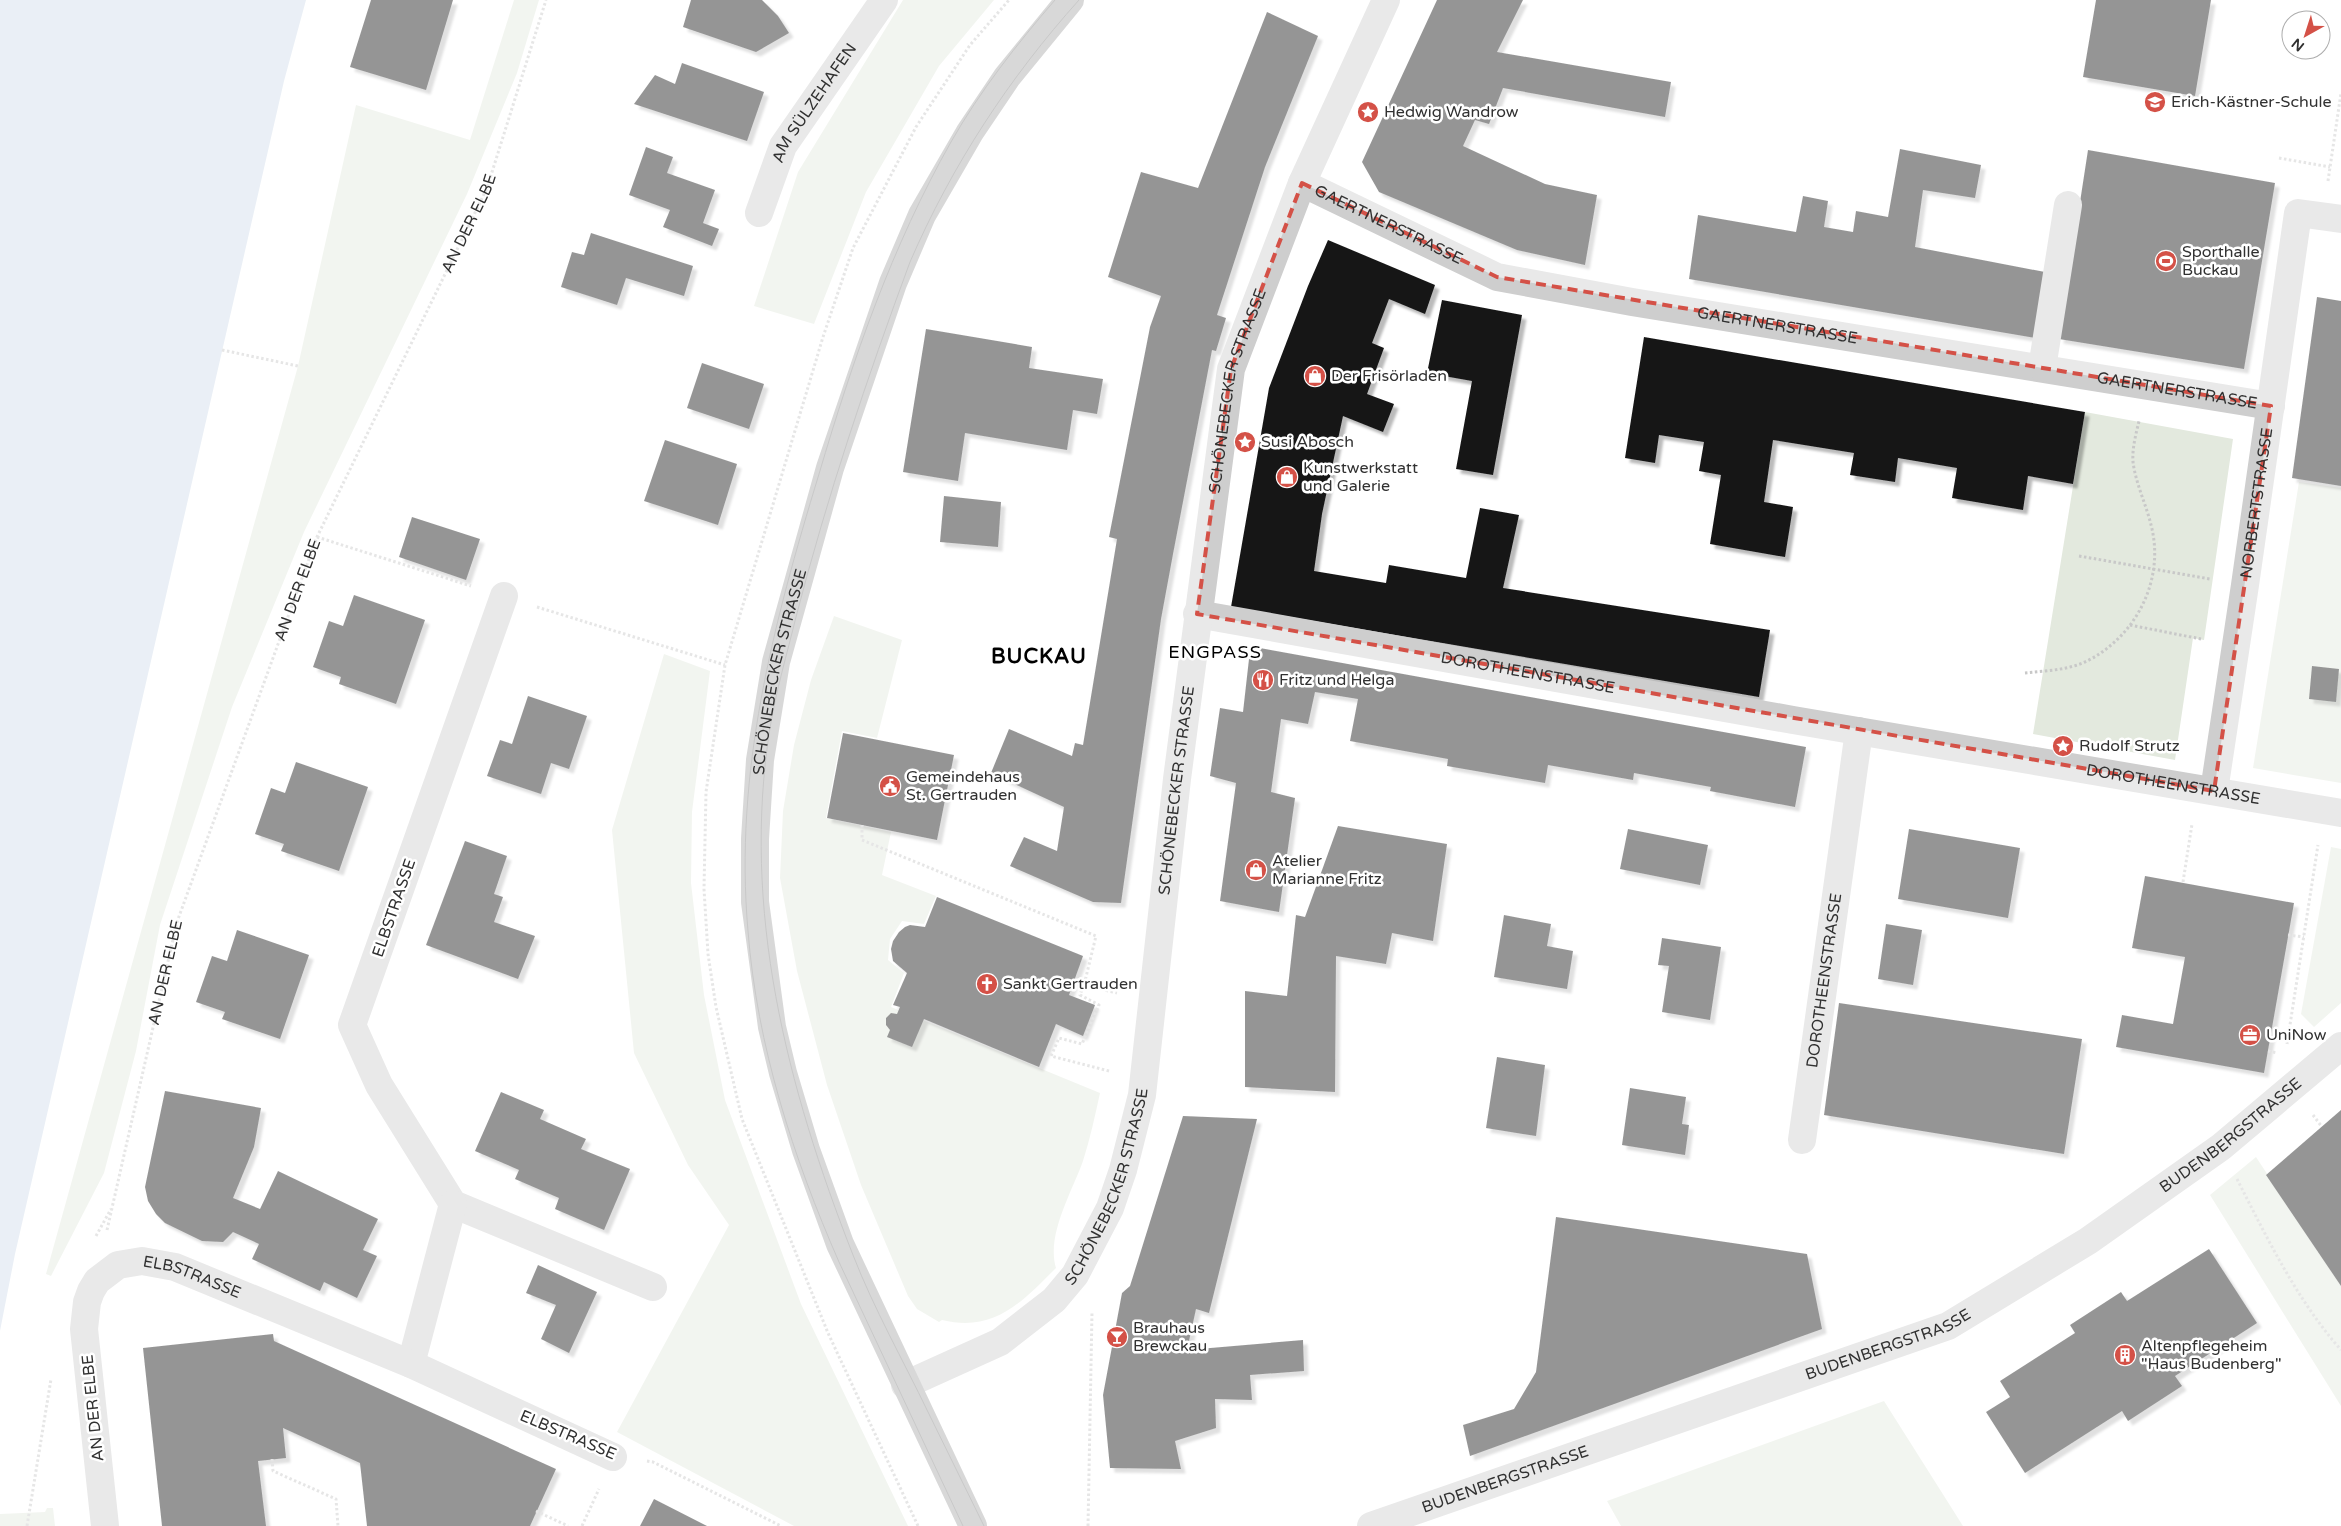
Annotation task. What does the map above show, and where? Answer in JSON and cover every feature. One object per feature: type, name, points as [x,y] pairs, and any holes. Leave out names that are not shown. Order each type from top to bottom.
[{"type":"main road","name":"SCHÖNEBECKER STRASSE","points":[[972,1526],[829,1218],[798,1122],[774,1036],[760,944],[754,886],[760,760],[776,662],[817,510],[893,283],[922,215],[970,132],[1007,77],[1070,0]]},
{"type":"street","name":"AM SÜLZEHAFEN","points":[[759,213],[783,146],[884,0]]},
{"type":"street","name":"SCHÖNEBECKER STRASSE","points":[[905,1385],[1000,1342],[1054,1300],[1075,1275],[1110,1208],[1123,1170],[1142,1095],[1197,614],[1231,369],[1302,183],[1386,0]]},
{"type":"street","name":"GAERTNERSTRASSE","points":[[1302,183],[1497,277],[1642,304],[2151,385],[2271,406]]},
{"type":"street","points":[[2042,368],[2068,205]]},
{"type":"street","name":"NORBERTSTRASSE","points":[[2205,790],[2236,646],[2271,406],[2320,216]]},
{"type":"street","name":"ELBSTRASSE","points":[[453,1204],[379,1084],[352,1026],[504,596]]},
{"type":"street","name":"DOROTHEENSTRASSE","points":[[1197,614],[2332,812]]},
{"type":"street","name":"DOROTHEENSTRASSE","points":[[1802,1140],[1859,731]]},
{"type":"street","name":"BUDENBERGSTRASSE","points":[[1372,1526],[1948,1326],[2088,1242],[2222,1147],[2341,1046]]},
{"type":"street","points":[[411,1364],[453,1204],[653,1287]]},
{"type":"street","name":"ELBSTRASSE","points":[[91,1291],[98,1281],[118,1265],[142,1261],[175,1266],[411,1364],[613,1457]]},
{"type":"street","name":"AN DER ELBE","points":[[91,1291],[87,1302],[84,1329],[105,1526]]},
{"type":"path","name":"AN DER ELBE","points":[[114,1204],[177,922],[317,537],[487,188],[546,0]]},
{"type":"path","points":[[2320,216],[2330,167],[2341,93]]},
{"type":"path","points":[[2279,158],[2330,167]]},
{"type":"path","points":[[222,350],[298,366]]},
{"type":"path","points":[[2026,673],[2055,670],[2084,662],[2101,653],[2130,625],[2145,602],[2155,569],[2152,530],[2133,462],[2133,447],[2151,385]]},
{"type":"path","points":[[317,537],[725,665]]},
{"type":"path","points":[[2080,556],[2245,585]]},
{"type":"path","points":[[2130,625],[2236,646]]},
{"type":"path","points":[[2182,882],[2205,790]]},
{"type":"path","points":[[2287,1045],[2304,937],[2332,812]]},
{"type":"path","points":[[862,825],[862,840],[1096,936],[1080,995],[1100,1005],[1090,1022],[1082,1044],[1059,1038],[1051,1056],[1079,1064]]},
{"type":"path","points":[[2288,935],[2304,937]]},
{"type":"path","points":[[708,954],[716,1007],[742,1119],[828,1333],[918,1526]]},
{"type":"path","points":[[1085,981],[1104,990]]},
{"type":"path","points":[[2222,1147],[2288,1276],[2318,1321],[2341,1350]]},
{"type":"path","points":[[1075,1275],[1093,1313],[1088,1526]]},
{"type":"path","points":[[27,1526],[52,1374]]},
{"type":"path","name":"ELBSTRASSE","points":[[613,1457],[653,1462],[782,1526]]},
{"type":"path","points":[[272,1459],[273,1471],[336,1499],[338,1526]]},
{"type":"path","points":[[536,1511],[568,1526]]},
{"type":"highlighted area","points":[[1302,183],[1497,277],[2271,406],[2214,791],[1197,614],[1231,369]]},
{"type":"shaded area","points":[[514,0],[539,0],[517,73],[467,194],[304,532],[232,707],[160,925],[136,1051],[104,1173],[51,1276],[46,1274],[298,366],[356,105],[470,140]]},
{"type":"shaded area","points":[[903,0],[994,0],[939,66],[866,192],[814,324],[754,306],[798,172]]},
{"type":"shaded area","points":[[2085,412],[2233,439],[2204,640],[2193,638],[2175,760],[2033,734]]},
{"type":"shaded area","points":[[2299,482],[2341,488],[2341,783],[2253,768]]},
{"type":"shaded area","points":[[834,616],[902,640],[877,738],[842,731],[826,818],[891,832],[882,875],[936,896],[924,924],[902,921],[890,939],[888,960],[904,973],[891,1007],[1100,1093],[1083,1161],[1057,1228],[1054,1242],[1056,1268],[1019,1303],[1006,1312],[977,1322],[960,1323],[942,1320],[939,1322],[917,1309],[908,1296],[861,1185],[827,1085],[797,971],[780,878],[783,811],[794,745],[811,680]]},
{"type":"shaded area","points":[[664,654],[710,671],[692,812],[691,883],[704,995],[725,1100],[801,1304],[908,1526],[794,1526],[617,1432],[729,1225],[688,1165],[634,1053],[612,830]]},
{"type":"shaded area","points":[[2331,847],[2341,849],[2341,1003],[2314,1027],[2301,1014]]},
{"type":"shaded area","points":[[2256,1157],[2341,1286],[2341,1406],[2210,1195]]},
{"type":"shaded area","points":[[1884,1401],[1963,1526],[1621,1526],[1607,1501]]},
{"type":"shaded area","points":[[47,1508],[53,1508],[55,1526],[0,1526],[0,1514],[45,1512]]},
{"type":"water","points":[[0,0],[306,0],[284,81],[15,1254],[0,1331]]},
{"type":"building","points":[[371,0],[453,0],[426,90],[350,67]]},
{"type":"building","points":[[691,0],[762,0],[778,16],[789,33],[756,52],[683,27]]},
{"type":"building","points":[[1437,0],[1523,0],[1497,52],[1671,82],[1665,117],[1503,88],[1489,124],[1475,120],[1463,146],[1545,184],[1597,195],[1585,265],[1517,250],[1379,192],[1362,162]]},
{"type":"building","points":[[2096,0],[2211,0],[2195,96],[2083,77]]},
{"type":"building","points":[[1267,12],[1318,36],[1265,167],[1217,315],[1226,318],[1216,351],[1212,350],[1161,619],[1121,903],[1093,902],[1010,866],[1024,837],[1057,851],[1064,807],[991,773],[1009,729],[1072,756],[1075,743],[1083,745],[1117,539],[1109,537],[1150,327],[1161,296],[1108,277],[1141,172],[1198,188]]},
{"type":"building","points":[[682,63],[764,92],[747,141],[634,104],[655,75],[675,84]]},
{"type":"building","points":[[646,147],[673,157],[667,173],[715,190],[703,223],[719,229],[712,246],[663,227],[670,210],[629,195]]},
{"type":"building","points":[[1900,149],[1981,165],[1975,198],[1923,190],[1915,247],[2045,272],[2035,338],[1689,279],[1698,215],[1796,232],[1803,196],[1828,201],[1824,227],[1853,232],[1856,211],[1888,217]]},
{"type":"building","name":"Sporthalle Buckau","points":[[2088,150],[2275,183],[2244,369],[2059,339]]},
{"type":"building","points":[[591,233],[693,266],[684,296],[626,278],[617,305],[561,287],[572,252],[584,255]]},
{"type":"building","points":[[1328,240],[1435,285],[1425,314],[1389,299],[1372,343],[1384,348],[1367,394],[1394,404],[1383,432],[1343,416],[1322,514],[1314,571],[1386,583],[1389,565],[1466,578],[1480,508],[1519,515],[1503,588],[1770,630],[1759,697],[1231,607],[1269,388],[1308,286]]},
{"type":"building","points":[[2317,297],[2341,301],[2341,486],[2292,478]]},
{"type":"building","points":[[1442,300],[1522,315],[1493,475],[1456,469],[1472,381],[1427,373]]},
{"type":"building","points":[[926,329],[1032,347],[1029,368],[1103,379],[1097,414],[1073,410],[1067,450],[965,433],[958,481],[903,472]]},
{"type":"building","points":[[1644,337],[2085,412],[2073,484],[2028,476],[2023,510],[1952,498],[1957,468],[1898,458],[1895,482],[1850,475],[1854,453],[1773,440],[1764,502],[1793,507],[1785,557],[1710,544],[1721,475],[1699,471],[1704,442],[1659,435],[1655,463],[1625,458]]},
{"type":"building","points":[[702,363],[764,384],[749,429],[687,408]]},
{"type":"building","points":[[665,440],[737,464],[718,525],[644,501]]},
{"type":"building","points":[[944,496],[1001,502],[998,547],[940,542]]},
{"type":"building","points":[[412,517],[480,539],[466,580],[399,557]]},
{"type":"building","points":[[354,595],[425,620],[396,704],[339,684],[341,677],[313,667],[329,621],[343,626]]},
{"type":"building","points":[[1260,648],[1806,747],[1795,807],[1710,791],[1711,787],[1634,773],[1633,780],[1548,765],[1545,783],[1447,766],[1448,759],[1350,741],[1358,699],[1315,692],[1308,724],[1281,719],[1271,792],[1295,798],[1279,912],[1220,901],[1236,783],[1210,776],[1220,708],[1243,712],[1249,659]]},
{"type":"building","points":[[2312,666],[2339,669],[2336,702],[2309,699]]},
{"type":"building","points":[[528,696],[587,716],[569,769],[551,763],[541,794],[487,776],[500,740],[512,744]]},
{"type":"building","name":"Gemeindehaus St. Gertrauden","points":[[843,733],[954,755],[937,840],[827,818]]},
{"type":"building","points":[[296,762],[368,787],[339,871],[281,851],[284,844],[255,834],[271,788],[285,793]]},
{"type":"building","points":[[1338,826],[1447,844],[1433,941],[1392,933],[1386,964],[1336,956],[1335,1092],[1245,1087],[1245,991],[1287,996],[1296,915],[1305,917]]},
{"type":"building","points":[[1628,829],[1708,845],[1700,885],[1620,869]]},
{"type":"building","points":[[1909,829],[2020,848],[2008,918],[1898,899]]},
{"type":"building","points":[[465,841],[507,856],[494,894],[503,897],[494,922],[535,936],[518,979],[426,945]]},
{"type":"building","points":[[2145,876],[2294,903],[2264,1073],[2116,1047],[2122,1015],[2173,1024],[2185,957],[2132,948]]},
{"type":"building","name":"Sankt Gertrauden","points":[[937,897],[1083,956],[1069,995],[1095,1005],[1083,1036],[1056,1024],[1039,1067],[924,1019],[912,1047],[887,1037],[890,1030],[886,1025],[886,1018],[891,1013],[897,1014],[900,1007],[893,1005],[907,973],[893,961],[891,949],[893,941],[905,927],[910,925],[925,927]]},
{"type":"building","points":[[1504,915],[1551,924],[1547,946],[1573,951],[1567,989],[1494,977]]},
{"type":"building","points":[[1886,924],[1922,930],[1913,985],[1878,979]]},
{"type":"building","points":[[237,930],[309,955],[280,1039],[222,1019],[225,1012],[196,1002],[212,956],[227,961]]},
{"type":"building","points":[[1662,938],[1721,947],[1710,1020],[1662,1012],[1669,966],[1658,965]]},
{"type":"building","points":[[1839,1003],[2082,1039],[2064,1154],[1824,1115]]},
{"type":"building","points":[[1497,1057],[1545,1065],[1536,1136],[1486,1128]]},
{"type":"building","points":[[1630,1088],[1686,1097],[1682,1124],[1689,1125],[1685,1155],[1622,1145]]},
{"type":"building","points":[[165,1091],[261,1108],[254,1147],[233,1198],[260,1209],[278,1171],[378,1219],[363,1250],[377,1256],[357,1298],[324,1282],[320,1291],[252,1259],[259,1244],[233,1232],[223,1242],[202,1241],[165,1223],[156,1214],[148,1201],[145,1187]]},
{"type":"building","points":[[501,1092],[544,1110],[540,1119],[586,1139],[581,1149],[630,1169],[604,1230],[555,1209],[559,1198],[515,1179],[519,1170],[475,1151]]},
{"type":"building","points":[[2341,1110],[2341,1286],[2266,1175]]},
{"type":"building","points":[[1183,1116],[1257,1119],[1209,1313],[1196,1309],[1187,1350],[1303,1340],[1304,1371],[1250,1375],[1252,1400],[1215,1399],[1216,1428],[1175,1441],[1181,1469],[1110,1468],[1103,1395],[1122,1293],[1130,1286]]},
{"type":"building","points":[[1556,1217],[1807,1254],[1822,1329],[1470,1456],[1463,1425],[1514,1409],[1536,1372]]},
{"type":"building","name":"Altenpflegeheim \"Haus Budenberg\"","points":[[2209,1249],[2257,1323],[2175,1376],[2182,1386],[2128,1421],[2122,1411],[2025,1473],[1986,1412],[2010,1397],[2000,1381],[2075,1333],[2070,1325],[2121,1292],[2127,1301]]},
{"type":"building","points":[[538,1265],[597,1292],[569,1353],[541,1339],[556,1305],[526,1293]]},
{"type":"building","points":[[273,1334],[274,1341],[556,1469],[530,1526],[367,1526],[360,1463],[283,1428],[286,1458],[258,1461],[266,1526],[162,1526],[143,1348]]},
{"type":"building","points":[[654,1499],[707,1526],[640,1526]]},
{"type":"tram line","points":[[963,1526],[839,1262],[792,1141],[769,1059],[753,974],[748,931],[745,872],[747,814],[752,756],[773,643],[802,530],[860,346],[892,262],[930,181],[951,142],[974,104],[1000,68],[1055,0]]},
{"type":"tram line","points":[[984,1526],[861,1275],[829,1192],[808,1127],[790,1062],[776,997],[766,930],[761,864],[763,796],[772,714],[808,572],[849,438],[910,262],[944,191],[984,124],[1029,60],[1079,0]]},
{"type":"place","name":"Erich-Kästner-Schule","points":[[2155,102]]},
{"type":"place","name":"Hedwig Wandrow","points":[[1368,112]]},
{"type":"place","name":"Sporthalle Buckau","points":[[2166,261]]},
{"type":"place","name":"Der Frisörladen","points":[[1315,376]]},
{"type":"place","name":"Susi Abosch","points":[[1245,442]]},
{"type":"place","name":"Kunstwerkstatt und Galerie","points":[[1287,477]]},
{"type":"place","name":"Fritz und Helga","points":[[1263,680]]},
{"type":"place","name":"Rudolf Strutz","points":[[2063,746]]},
{"type":"place","name":"Gemeindehaus St. Gertrauden","points":[[890,786]]},
{"type":"place","name":"Atelier Marianne Fritz","points":[[1256,870]]},
{"type":"place","name":"Sankt Gertrauden","points":[[987,984]]},
{"type":"place","name":"UniNow","points":[[2250,1035]]},
{"type":"place","name":"Brauhaus Brewckau","points":[[1117,1337]]},
{"type":"place","name":"Altenpflegeheim \"Haus Budenberg\"","points":[[2125,1355]]},
{"type":"district","name":"ENGPASS","points":[[1215,652]]},
{"type":"district","name":"BUCKAU","points":[[1039,656]]}]
